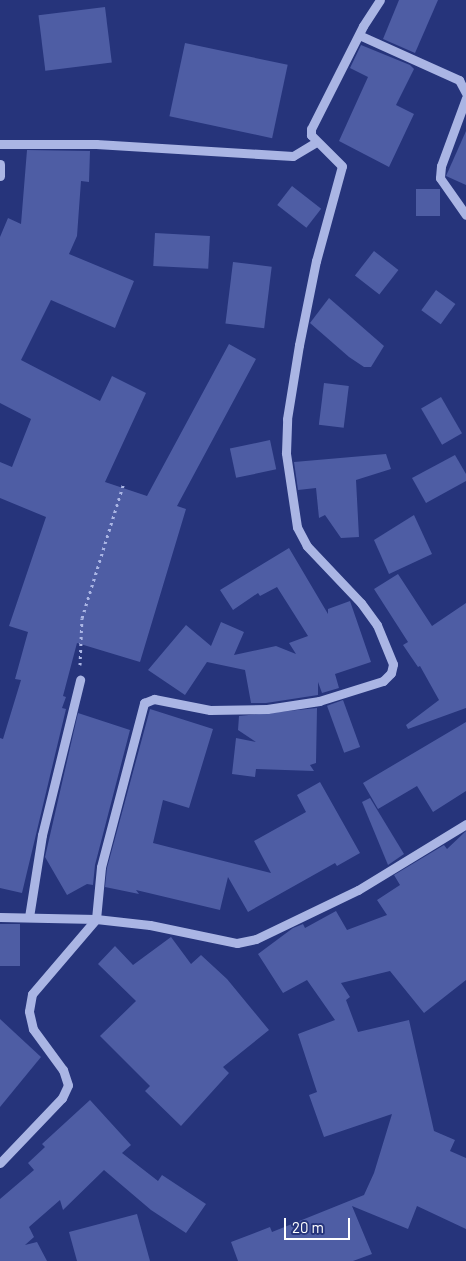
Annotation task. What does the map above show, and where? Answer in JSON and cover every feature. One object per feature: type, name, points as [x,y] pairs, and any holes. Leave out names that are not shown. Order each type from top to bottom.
[{"type":"street","points":[[0,1163],[62,1098],[68,1084],[62,1070],[33,1029],[32,994],[50,970],[96,919],[101,867],[122,778],[144,703],[149,699],[210,710],[267,708],[319,701],[383,681],[391,673],[393,664],[377,625],[362,603],[307,546],[297,527],[290,494],[286,453],[290,401],[316,261],[342,166],[316,142],[311,135],[311,129],[359,35],[380,0]]},
{"type":"street","points":[[359,35],[459,80],[466,93]]},
{"type":"street","points":[[466,98],[441,166],[440,178],[466,216]]},
{"type":"street","points":[[0,144],[106,144],[294,156],[316,142]]},
{"type":"street","points":[[0,164],[0,176]]},
{"type":"street","points":[[29,917],[42,835],[80,680]]},
{"type":"street","points":[[0,917],[96,919],[150,924],[237,942],[256,939],[358,890],[466,824]]},
{"type":"path","points":[[80,680],[82,618],[124,482]]},
{"type":"building","points":[[399,0],[438,0],[415,53],[383,39]]},
{"type":"building","points":[[105,7],[112,63],[45,71],[38,15]]},
{"type":"building","points":[[185,43],[288,65],[272,138],[169,116]]},
{"type":"building","points":[[361,45],[410,65],[414,69],[396,105],[414,114],[389,167],[339,141],[368,77],[350,68]]},
{"type":"building","points":[[466,131],[466,185],[446,176]]},
{"type":"building","points":[[27,150],[90,151],[89,182],[81,181],[77,236],[69,254],[134,281],[115,328],[51,300],[21,360],[100,401],[112,376],[146,393],[105,482],[147,496],[229,344],[256,359],[177,506],[186,509],[140,662],[77,643],[63,696],[66,697],[62,708],[66,709],[22,893],[0,888],[0,738],[3,739],[21,680],[15,679],[28,632],[9,626],[46,517],[0,498],[0,462],[12,467],[31,419],[0,403],[0,237],[8,218],[21,224]]},
{"type":"building","points":[[292,186],[321,209],[306,228],[277,205]]},
{"type":"building","points":[[416,189],[440,189],[440,216],[416,216]]},
{"type":"building","points":[[155,233],[210,236],[208,269],[153,266]]},
{"type":"building","points":[[374,251],[398,270],[379,295],[355,275]]},
{"type":"building","points":[[233,262],[272,267],[264,328],[225,324]]},
{"type":"building","points":[[436,290],[455,304],[441,324],[421,310]]},
{"type":"building","points":[[329,298],[384,346],[371,367],[364,367],[349,357],[310,323]]},
{"type":"building","points":[[324,383],[349,386],[344,428],[319,425]]},
{"type":"building","points":[[441,397],[462,433],[442,445],[421,408]]},
{"type":"building","points":[[270,440],[276,469],[236,478],[230,449]]},
{"type":"building","points":[[386,454],[391,469],[356,480],[359,537],[341,538],[325,515],[319,518],[316,488],[298,490],[294,462]]},
{"type":"building","points":[[455,455],[466,474],[466,481],[426,503],[412,478]]},
{"type":"building","points":[[414,515],[432,554],[389,574],[374,540]]},
{"type":"building","points":[[289,548],[328,614],[328,609],[350,601],[371,662],[335,674],[339,688],[322,693],[318,682],[318,695],[266,703],[251,703],[245,670],[207,662],[185,695],[148,670],[186,625],[211,646],[221,622],[244,632],[234,655],[276,646],[296,654],[289,643],[308,636],[277,587],[260,596],[258,593],[233,610],[220,590]]},
{"type":"building","points":[[398,574],[432,626],[466,603],[466,708],[408,729],[406,725],[439,700],[420,666],[418,667],[403,645],[408,642],[374,589]]},
{"type":"building","points":[[343,700],[360,747],[344,753],[327,706]]},
{"type":"building","points":[[317,708],[316,763],[310,765],[314,771],[256,769],[255,777],[232,774],[236,738],[256,742],[238,730],[239,716]]},
{"type":"building","points":[[150,709],[213,729],[189,808],[163,800],[153,843],[271,873],[254,841],[306,812],[297,795],[320,782],[360,853],[337,866],[335,863],[248,912],[228,877],[220,910],[136,890],[139,894],[105,887],[107,868]]},
{"type":"building","points":[[78,713],[130,730],[95,865],[93,885],[87,884],[67,895],[45,857]]},
{"type":"building","points":[[466,722],[466,791],[433,812],[417,786],[378,809],[363,783]]},
{"type":"building","points":[[370,798],[404,854],[388,865],[362,802]]},
{"type":"building","points":[[466,831],[466,980],[424,1013],[390,971],[341,983],[350,997],[346,1000],[358,1032],[409,1020],[434,1131],[455,1140],[450,1151],[466,1158],[466,1229],[417,1206],[408,1229],[352,1206],[372,1254],[353,1261],[238,1261],[231,1242],[270,1227],[272,1232],[364,1195],[374,1173],[392,1114],[324,1137],[309,1095],[317,1092],[298,1034],[335,1020],[307,980],[283,993],[258,954],[293,928],[303,924],[305,928],[336,911],[347,930],[387,915],[377,900],[400,885],[394,875],[444,845],[447,849]]},
{"type":"building","points":[[0,924],[20,924],[20,966],[0,966]]},
{"type":"building","points":[[171,937],[191,964],[201,955],[227,979],[269,1030],[223,1067],[229,1073],[181,1126],[145,1091],[150,1086],[100,1036],[136,1001],[98,964],[115,946],[133,965]]},
{"type":"building","points":[[0,1019],[41,1057],[0,1107]]},
{"type":"building","points":[[90,1100],[131,1145],[122,1153],[158,1181],[162,1175],[206,1204],[186,1233],[151,1210],[104,1170],[63,1210],[60,1200],[29,1227],[34,1237],[25,1245],[37,1242],[47,1261],[0,1261],[0,1199],[34,1170],[28,1163],[45,1147],[42,1144]]},
{"type":"building","points":[[137,1214],[150,1261],[77,1261],[69,1232]]}]
